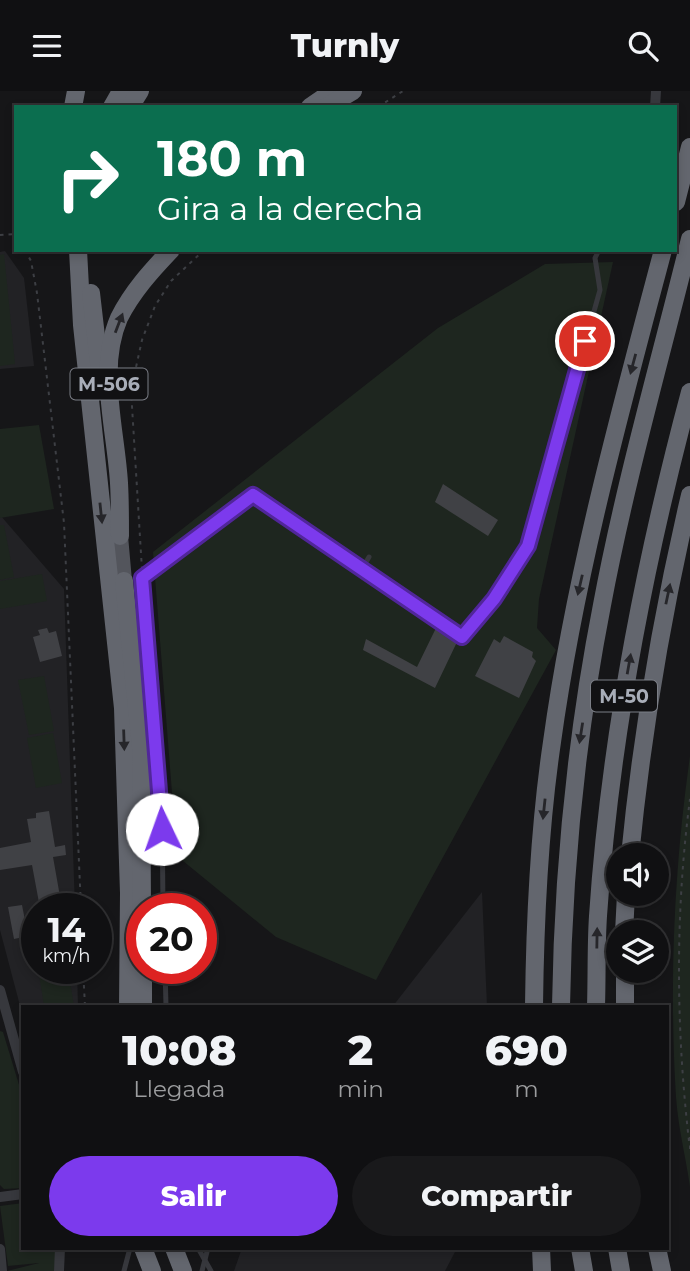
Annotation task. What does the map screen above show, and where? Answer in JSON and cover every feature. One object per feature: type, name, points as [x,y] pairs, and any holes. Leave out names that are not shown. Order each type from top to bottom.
[{"type":"highway","points":[[313,105],[333,91]]},
{"type":"highway","points":[[329,105],[353,91]]},
{"type":"highway","points":[[677,198],[690,147]]},
{"type":"highway","name":"M-50","points":[[561,1005],[562,915],[578,747],[601,606],[690,239]]},
{"type":"highway","points":[[65,252],[96,467]]},
{"type":"highway","name":"M-506","points":[[78,252],[82,325],[123,708],[129,893],[128,1005]]},
{"type":"highway","name":"M-506","points":[[90,252],[91,299],[120,536]]},
{"type":"highway","name":"M-506","points":[[120,536],[119,483],[108,381],[112,341],[118,320],[128,301],[169,252]]},
{"type":"highway","points":[[534,1005],[535,912],[542,827],[563,671],[603,485],[662,252]]},
{"type":"highway","name":"M-50","points":[[596,1005],[598,917],[614,752],[638,611],[662,495],[690,392]]},
{"type":"highway","points":[[631,843],[640,752],[664,611],[690,495]]},
{"type":"highway","name":"M-506","points":[[124,581],[141,747],[142,893]]},
{"type":"highway","points":[[625,983],[625,1005]]},
{"type":"highway","points":[[142,984],[143,1005]]},
{"type":"highway","points":[[144,1250],[152,1271]]},
{"type":"highway","points":[[151,1250],[159,1271]]},
{"type":"highway","points":[[165,1250],[173,1271]]},
{"type":"highway","points":[[175,1250],[183,1271]]},
{"type":"highway","points":[[541,1250],[542,1271]]},
{"type":"highway","points":[[580,1250],[584,1271]]},
{"type":"highway","points":[[617,1250],[621,1271]]},
{"type":"highway","points":[[657,1250],[662,1271]]},
{"type":"main road","name":"M-506","points":[[120,536],[124,581]]},
{"type":"street","points":[[0,991],[21,1065]]},
{"type":"street","points":[[0,1197],[21,1195]]},
{"type":"street","points":[[0,1249],[2,1271]]},
{"type":"street","points":[[59,1271],[60,1250]]},
{"type":"lane","points":[[163,893],[162,808],[142,578],[253,495],[462,637],[494,599],[528,546],[600,290],[595,258],[598,252]]},
{"type":"lane","points":[[362,569],[369,557]]},
{"type":"lane","points":[[165,984],[166,1005]]},
{"type":"lane","points":[[124,1271],[129,1250]]},
{"type":"lane","points":[[199,1250],[211,1271]]},
{"type":"lane","points":[[202,1271],[208,1250]]},
{"type":"path","points":[[381,105],[403,91]]},
{"type":"path","points":[[26,252],[31,261],[37,293],[64,523],[79,893]]},
{"type":"path","points":[[142,578],[131,390],[142,340],[155,306],[172,281],[202,252]]},
{"type":"path","points":[[690,799],[681,910],[679,1002],[683,1090],[690,1153]]},
{"type":"path","points":[[84,984],[85,1005]]},
{"type":"shaded area","points":[[5,251],[24,278],[34,366],[0,369],[0,252]]},
{"type":"shaded area","points":[[4,254],[15,364],[0,366],[0,255]]},
{"type":"shaded area","points":[[613,262],[539,599],[537,628],[556,650],[376,980],[276,937],[177,856],[153,552],[438,328],[545,264]]},
{"type":"shaded area","points":[[39,425],[54,509],[0,518],[0,429]]},
{"type":"shaded area","points":[[0,515],[64,589],[74,893],[21,893],[21,984],[77,984],[78,1005],[21,1005],[21,1009],[0,930]]},
{"type":"shaded area","points":[[0,525],[4,525],[14,577],[0,580]]},
{"type":"shaded area","points":[[42,574],[47,601],[0,609],[0,581]]},
{"type":"shaded area","points":[[44,676],[54,731],[29,735],[18,680]]},
{"type":"shaded area","points":[[53,733],[62,783],[36,788],[27,738]]},
{"type":"shaded area","points":[[690,756],[690,1187],[677,1108],[673,969],[680,841]]},
{"type":"shaded area","points":[[482,892],[487,1005],[394,1005]]},
{"type":"shaded area","points":[[41,984],[70,984],[74,1005],[44,1005]]},
{"type":"shaded area","points":[[0,1031],[3,1032],[21,1091],[21,1188],[4,1189],[0,1185]]},
{"type":"shaded area","points":[[21,1203],[21,1250],[57,1250],[54,1271],[7,1271],[39,1263],[8,1266],[0,1206]]},
{"type":"shaded area","points":[[241,1250],[456,1250],[445,1271],[234,1271]]},
{"type":"building","points":[[443,484],[498,520],[488,536],[435,502]]},
{"type":"building","points":[[47,628],[49,633],[56,631],[62,656],[40,662],[33,637],[40,635],[38,630]]},
{"type":"building","points":[[436,628],[457,642],[435,688],[363,650],[366,639],[417,667]]},
{"type":"building","points":[[504,636],[533,652],[532,657],[536,661],[519,698],[475,676],[494,639],[500,643]]},
{"type":"building","points":[[49,811],[55,847],[65,845],[66,855],[53,857],[59,893],[37,893],[32,865],[0,870],[0,848],[31,842],[27,819],[36,818],[36,813]]},
{"type":"building","points":[[21,905],[21,938],[14,939],[8,907]]},
{"type":"route","points":[[162,829],[142,578],[253,495],[462,637],[494,599],[528,546],[585,341]]}]
